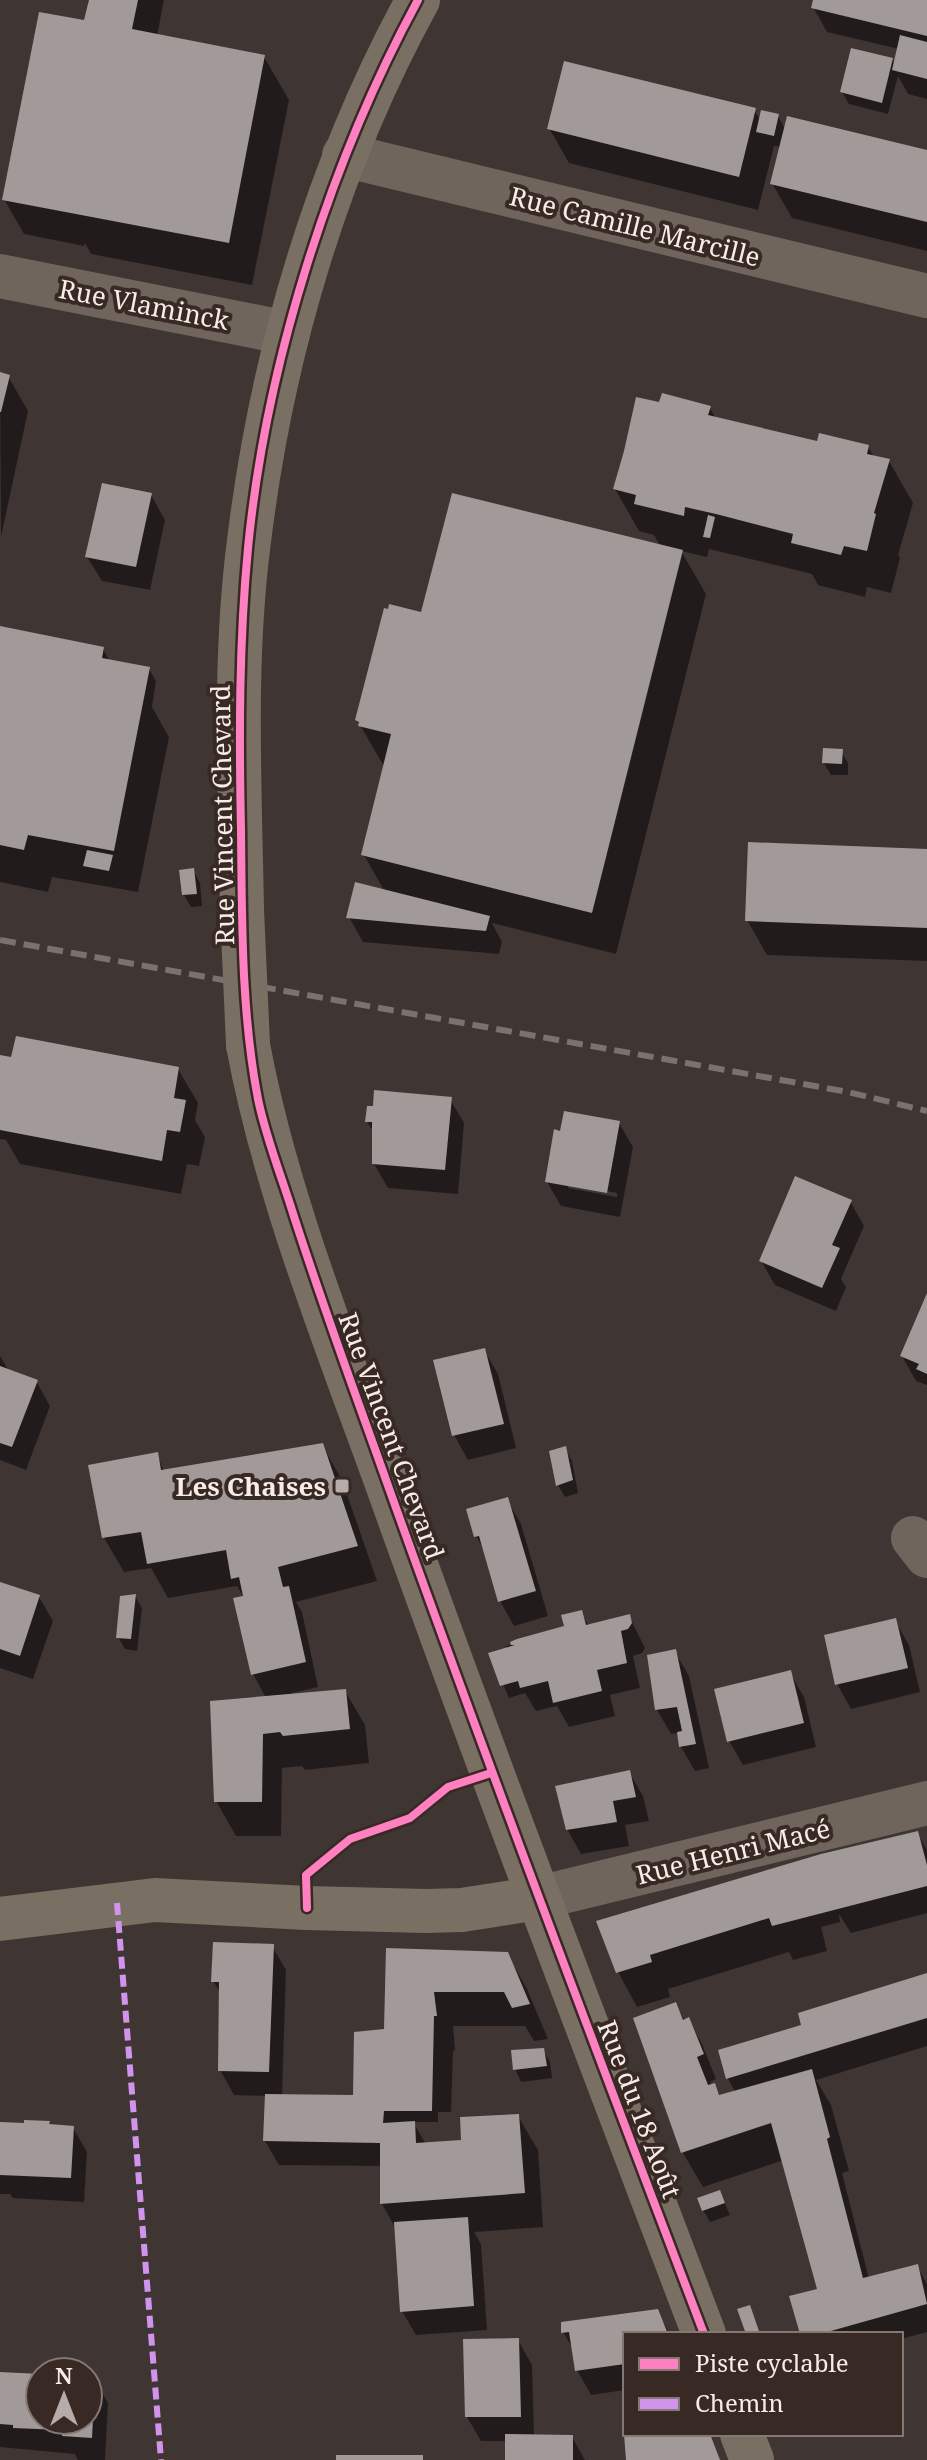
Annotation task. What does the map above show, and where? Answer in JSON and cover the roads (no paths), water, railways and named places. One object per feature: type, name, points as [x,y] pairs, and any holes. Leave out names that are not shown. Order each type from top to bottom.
[{"type":"street","name":"Rue Vincent Chevard","points":[[418,0],[388,55],[344,155],[288,333],[266,431],[248,542],[239,690],[242,910],[248,1045],[260,1108],[314,1279],[538,1898]]},
{"type":"street","name":"Rue Camille Marcille","points":[[344,155],[927,296]]},
{"type":"street","name":"Rue Vlaminck","points":[[0,276],[288,333]]},
{"type":"street","name":"Rue Henri Macé","points":[[538,1898],[927,1803]]},
{"type":"street","points":[[0,1919],[155,1900],[307,1908],[462,1910],[538,1898]]},
{"type":"street","name":"Rue du 18 Août","points":[[538,1898],[703,2332]]},
{"type":"street","points":[[743,2436],[752,2460]]},
{"type":"railway","points":[[0,940],[848,1092],[927,1111]]},
{"type":"place","name":"Les Chaises","points":[[342,1486]]}]
